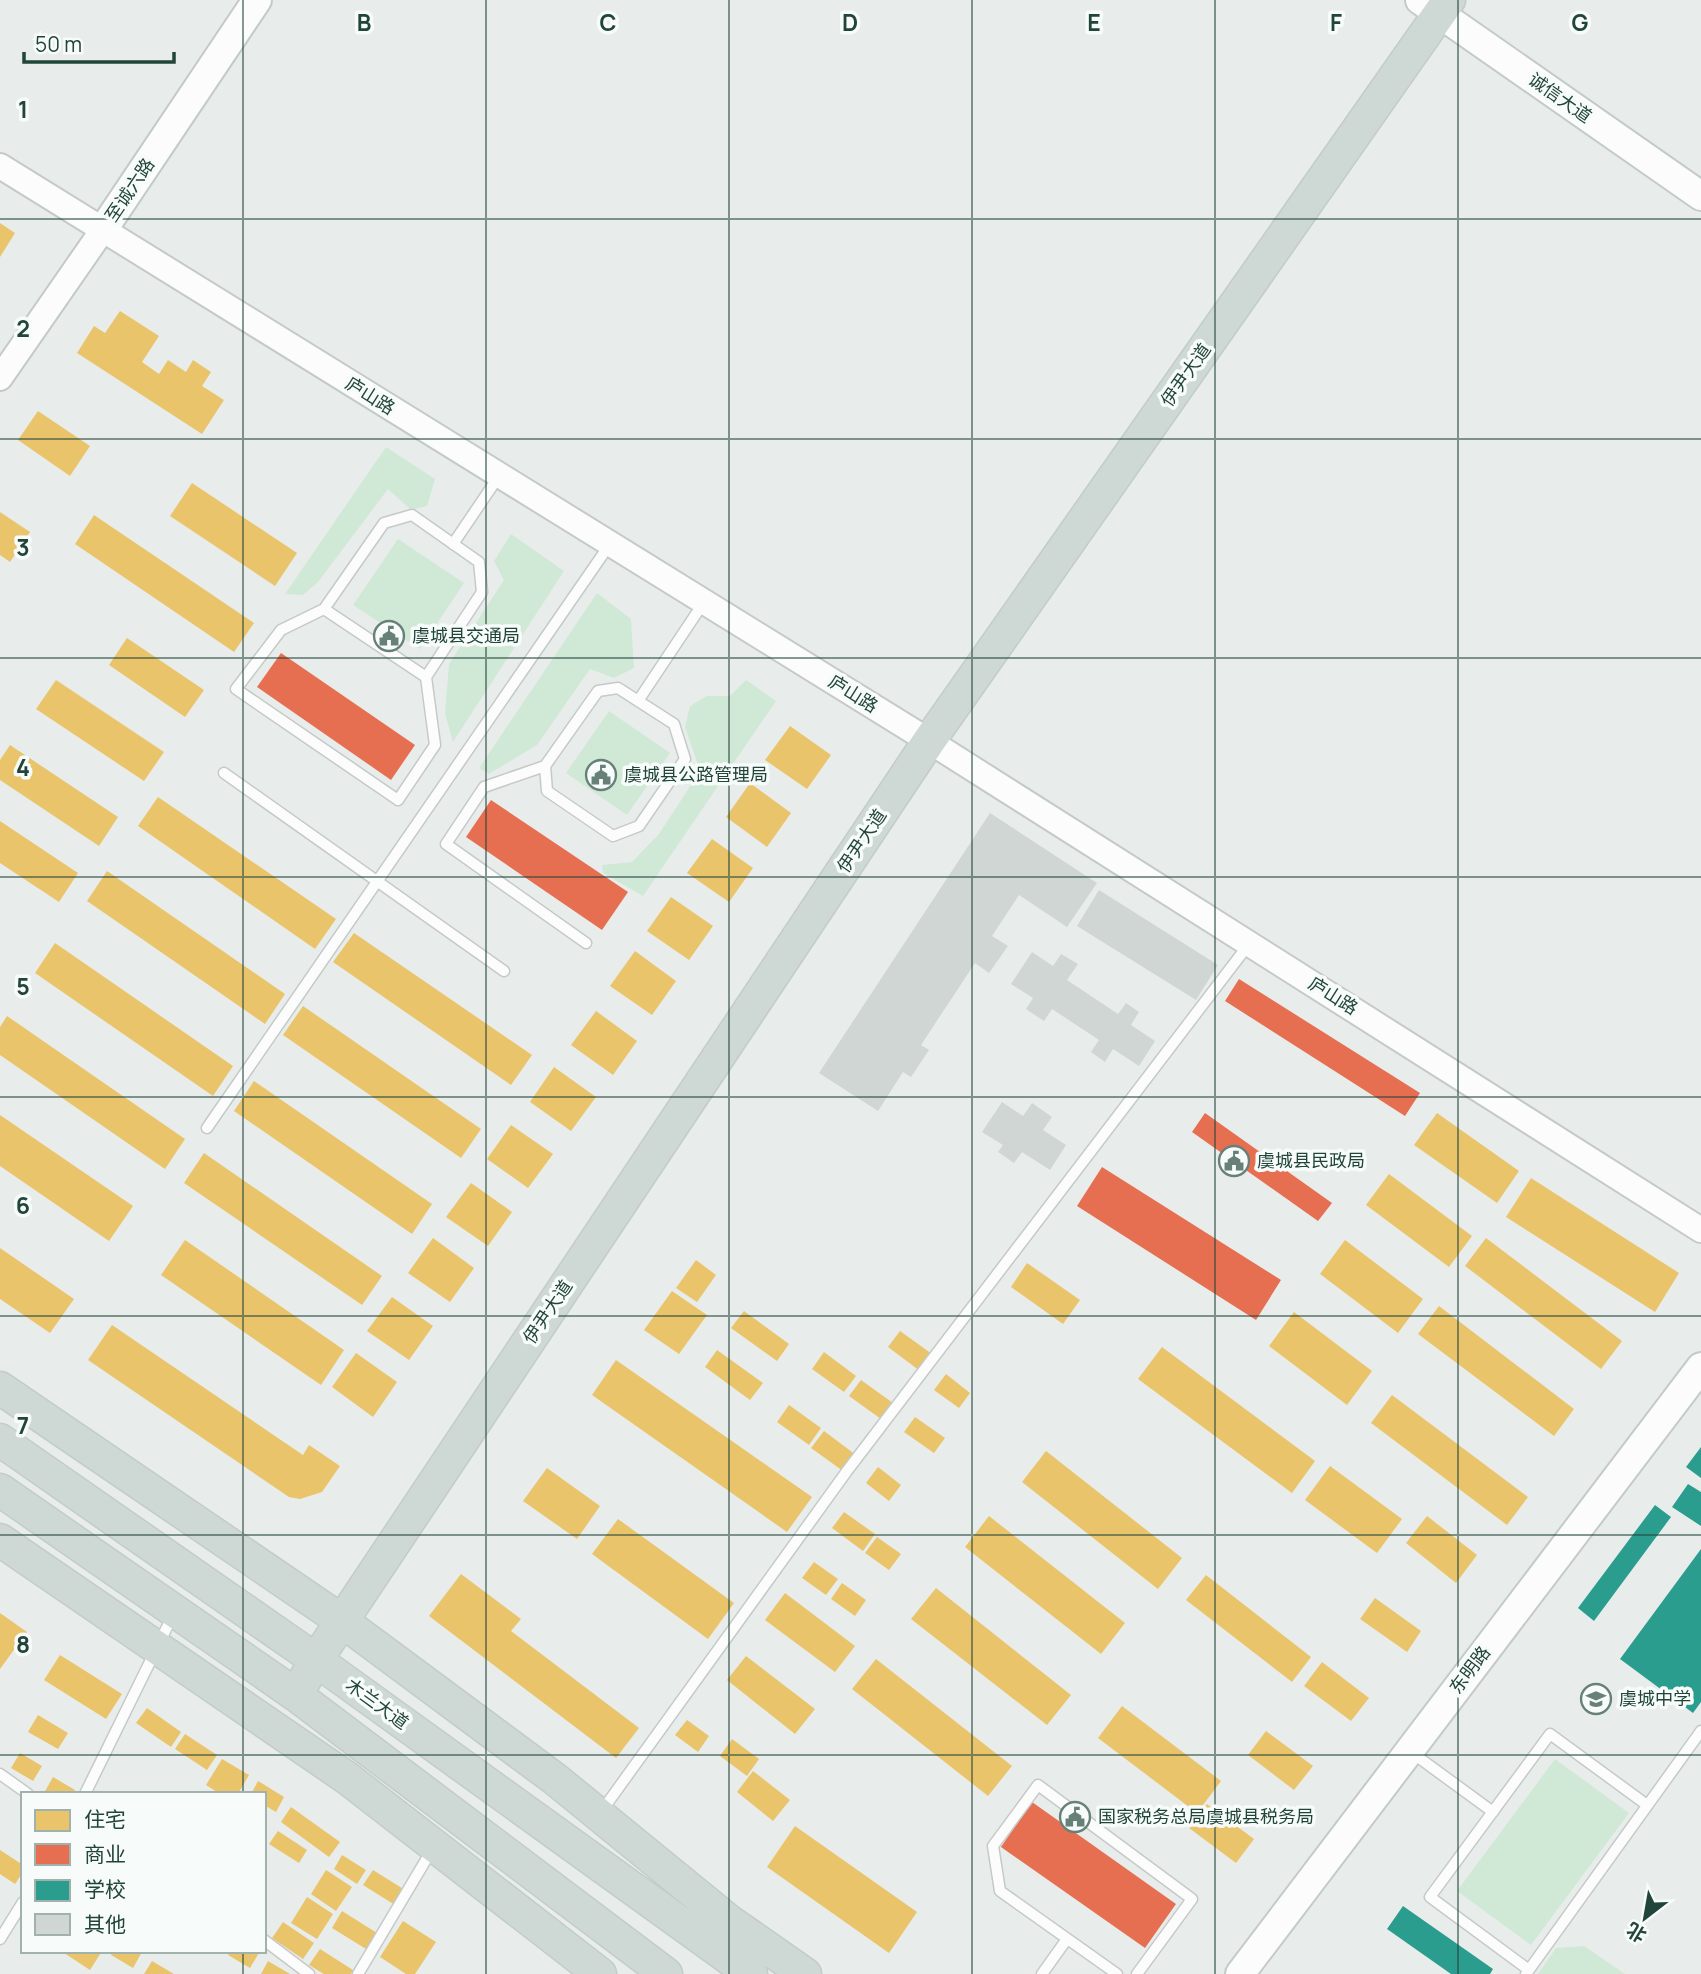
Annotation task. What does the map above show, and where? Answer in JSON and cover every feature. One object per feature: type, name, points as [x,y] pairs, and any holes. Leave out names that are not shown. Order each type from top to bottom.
[{"type":"main road","name":"至诚六路","points":[[102,231],[257,0]]},
{"type":"main road","name":"诚信大道","points":[[1436,5],[1701,197]]},
{"type":"main road","name":"伊尹大道","points":[[296,1695],[316,1660],[929,741],[1436,5]]},
{"type":"main road","name":"东明路","points":[[1240,1974],[1701,1367]]},
{"type":"main road","points":[[0,1388],[342,1621],[599,1815],[729,1921],[804,1974]]},
{"type":"main road","name":"木兰大道","points":[[0,1440],[316,1660],[751,1974]]},
{"type":"main road","points":[[0,1490],[296,1695],[666,1974]]},
{"type":"main road","points":[[0,1540],[293,1739],[600,1974]]},
{"type":"street","name":"庐山路","points":[[0,166],[929,741],[1701,1230]]},
{"type":"street","name":"至诚六路","points":[[0,378],[102,231]]},
{"type":"lane","points":[[453,544],[499,476]]},
{"type":"lane","points":[[412,516],[453,544],[479,562],[482,592],[426,677],[435,745],[398,800],[236,689],[281,630],[324,609],[384,523],[412,516]]},
{"type":"lane","points":[[207,1128],[610,544]]},
{"type":"lane","points":[[638,701],[704,602]]},
{"type":"lane","points":[[324,609],[426,677]]},
{"type":"lane","points":[[545,766],[547,791],[614,836],[639,826],[685,759],[674,724],[618,688],[598,691],[545,766],[484,787],[446,844],[586,943]]},
{"type":"lane","points":[[224,773],[504,971]]},
{"type":"lane","points":[[599,1815],[846,1471],[1249,944]]},
{"type":"lane","points":[[86,1792],[176,1611]]},
{"type":"lane","points":[[1647,1805],[1550,1734],[1430,1897],[1527,1972],[1701,1731]]},
{"type":"lane","points":[[1409,1751],[1493,1812]]},
{"type":"lane","points":[[0,1774],[25,1792]]},
{"type":"lane","points":[[1117,1974],[1000,1891],[993,1846],[1038,1785],[1192,1899],[1137,1974]]},
{"type":"lane","points":[[358,1974],[435,1846]]},
{"type":"lane","points":[[0,1939],[21,1905]]},
{"type":"lane","points":[[1042,1974],[1067,1939]]},
{"type":"lane","points":[[266,1942],[309,1974]]},
{"type":"green space","points":[[386,447],[435,479],[427,506],[411,510],[388,489],[318,582],[303,595],[285,594]]},
{"type":"green space","points":[[511,534],[564,571],[453,742],[445,714],[449,664],[504,580],[494,561]]},
{"type":"green space","points":[[398,539],[464,583],[420,649],[353,605]]},
{"type":"green space","points":[[597,593],[631,619],[634,668],[614,678],[590,669],[537,745],[489,774],[479,768]]},
{"type":"green space","points":[[746,680],[776,701],[643,896],[603,873],[602,865],[632,862],[659,834],[700,771],[685,727],[690,706],[707,696],[730,696]]},
{"type":"green space","points":[[609,711],[670,753],[627,815],[566,773]]},
{"type":"green space","points":[[1555,1759],[1629,1813],[1531,1945],[1457,1891]]},
{"type":"green space","points":[[1584,1946],[1625,1974],[1538,1974],[1556,1948]]},
{"type":"building: 住宅","points":[[0,223],[15,233],[0,257]]},
{"type":"building: 住宅","points":[[120,311],[159,336],[142,362],[159,374],[168,360],[186,372],[193,360],[211,372],[202,386],[224,400],[202,434],[77,353],[94,326],[105,333]]},
{"type":"building: 住宅","points":[[38,411],[90,446],[70,476],[18,440]]},
{"type":"building: 住宅","points":[[192,483],[297,553],[275,586],[170,516]]},
{"type":"building: 住宅","points":[[0,512],[30,532],[10,562],[0,555]]},
{"type":"building: 住宅","points":[[94,515],[254,623],[234,652],[75,544]]},
{"type":"building: 住宅","points":[[127,638],[204,690],[185,717],[109,665]]},
{"type":"building: 住宅","points":[[56,680],[164,752],[144,781],[36,709]]},
{"type":"building: 住宅","points":[[790,726],[831,755],[807,789],[765,760]]},
{"type":"building: 住宅","points":[[10,745],[118,817],[99,846],[0,780],[0,760]]},
{"type":"building: 住宅","points":[[750,783],[791,813],[767,847],[726,817]]},
{"type":"building: 住宅","points":[[158,797],[336,919],[315,949],[138,826]]},
{"type":"building: 住宅","points":[[0,821],[78,873],[59,902],[0,863]]},
{"type":"building: 住宅","points":[[712,839],[753,868],[729,902],[687,873]]},
{"type":"building: 住宅","points":[[107,871],[285,994],[265,1024],[87,901]]},
{"type":"building: 住宅","points":[[671,897],[713,926],[689,960],[647,931]]},
{"type":"building: 住宅","points":[[354,933],[532,1055],[511,1085],[333,962]]},
{"type":"building: 住宅","points":[[55,943],[233,1066],[213,1096],[35,973]]},
{"type":"building: 住宅","points":[[635,951],[676,981],[652,1015],[610,986]]},
{"type":"building: 住宅","points":[[303,1006],[481,1129],[461,1158],[283,1035]]},
{"type":"building: 住宅","points":[[596,1011],[637,1041],[613,1075],[571,1045]]},
{"type":"building: 住宅","points":[[7,1016],[185,1139],[165,1169],[0,1055],[0,1027]]},
{"type":"building: 住宅","points":[[554,1067],[596,1097],[571,1131],[530,1102]]},
{"type":"building: 住宅","points":[[254,1081],[432,1204],[412,1234],[234,1111]]},
{"type":"building: 住宅","points":[[1437,1113],[1519,1171],[1497,1203],[1414,1145]]},
{"type":"building: 住宅","points":[[0,1115],[133,1206],[109,1241],[0,1166]]},
{"type":"building: 住宅","points":[[511,1125],[553,1154],[528,1188],[487,1159]]},
{"type":"building: 住宅","points":[[204,1153],[382,1276],[362,1305],[184,1183]]},
{"type":"building: 住宅","points":[[1389,1174],[1472,1236],[1449,1267],[1366,1205]]},
{"type":"building: 住宅","points":[[1531,1178],[1679,1273],[1655,1312],[1506,1217]]},
{"type":"building: 住宅","points":[[471,1183],[512,1212],[488,1246],[446,1217]]},
{"type":"building: 住宅","points":[[433,1238],[474,1268],[450,1302],[408,1273]]},
{"type":"building: 住宅","points":[[1486,1238],[1622,1341],[1601,1369],[1465,1266]]},
{"type":"building: 住宅","points":[[185,1240],[344,1350],[321,1385],[161,1275]]},
{"type":"building: 住宅","points":[[1345,1240],[1423,1299],[1398,1333],[1320,1274]]},
{"type":"building: 住宅","points":[[0,1248],[74,1299],[50,1333],[0,1299]]},
{"type":"building: 住宅","points":[[696,1260],[716,1275],[697,1302],[676,1288]]},
{"type":"building: 住宅","points":[[1027,1263],[1080,1300],[1063,1324],[1011,1287]]},
{"type":"building: 住宅","points":[[672,1291],[707,1315],[679,1354],[644,1330]]},
{"type":"building: 住宅","points":[[392,1297],[433,1326],[409,1360],[367,1331]]},
{"type":"building: 住宅","points":[[1439,1306],[1574,1409],[1554,1436],[1418,1334]]},
{"type":"building: 住宅","points":[[744,1311],[789,1344],[777,1361],[731,1328]]},
{"type":"building: 住宅","points":[[1294,1312],[1372,1371],[1347,1405],[1269,1346]]},
{"type":"building: 住宅","points":[[112,1325],[303,1455],[309,1445],[340,1466],[322,1492],[300,1499],[289,1497],[88,1360]]},
{"type":"building: 住宅","points":[[900,1331],[932,1354],[920,1371],[888,1347]]},
{"type":"building: 住宅","points":[[1162,1347],[1315,1461],[1292,1493],[1138,1379]]},
{"type":"building: 住宅","points":[[717,1350],[763,1383],[750,1400],[705,1367]]},
{"type":"building: 住宅","points":[[824,1352],[856,1376],[844,1392],[812,1369]]},
{"type":"building: 住宅","points":[[356,1353],[397,1382],[373,1417],[332,1387]]},
{"type":"building: 住宅","points":[[616,1360],[812,1497],[787,1532],[592,1395]]},
{"type":"building: 住宅","points":[[946,1374],[970,1393],[959,1408],[934,1390]]},
{"type":"building: 住宅","points":[[861,1380],[893,1403],[881,1419],[849,1396]]},
{"type":"building: 住宅","points":[[1392,1395],[1528,1497],[1507,1525],[1371,1423]]},
{"type":"building: 住宅","points":[[789,1405],[821,1428],[809,1445],[777,1422]]},
{"type":"building: 住宅","points":[[915,1417],[945,1438],[934,1453],[904,1432]]},
{"type":"building: 住宅","points":[[824,1431],[856,1455],[843,1471],[811,1448]]},
{"type":"building: 住宅","points":[[1046,1451],[1182,1558],[1158,1589],[1022,1482]]},
{"type":"building: 住宅","points":[[1330,1466],[1402,1519],[1377,1553],[1305,1500]]},
{"type":"building: 住宅","points":[[878,1467],[901,1485],[889,1501],[866,1483]]},
{"type":"building: 住宅","points":[[547,1468],[600,1506],[577,1539],[523,1501]]},
{"type":"building: 住宅","points":[[844,1512],[875,1534],[863,1551],[832,1528]]},
{"type":"building: 住宅","points":[[989,1516],[1125,1623],[1101,1654],[965,1547]]},
{"type":"building: 住宅","points":[[1427,1516],[1477,1555],[1456,1583],[1406,1543]]},
{"type":"building: 住宅","points":[[618,1519],[734,1603],[708,1639],[592,1554]]},
{"type":"building: 住宅","points":[[877,1537],[901,1554],[889,1570],[865,1553]]},
{"type":"building: 住宅","points":[[814,1562],[838,1579],[826,1595],[802,1578]]},
{"type":"building: 住宅","points":[[461,1574],[521,1619],[511,1631],[639,1728],[616,1758],[429,1616]]},
{"type":"building: 住宅","points":[[1206,1575],[1311,1657],[1292,1682],[1186,1600]]},
{"type":"building: 住宅","points":[[842,1583],[866,1600],[855,1616],[831,1599]]},
{"type":"building: 住宅","points":[[936,1588],[1071,1695],[1047,1725],[911,1619]]},
{"type":"building: 住宅","points":[[785,1593],[855,1646],[835,1672],[765,1620]]},
{"type":"building: 住宅","points":[[1375,1598],[1421,1631],[1407,1652],[1360,1619]]},
{"type":"building: 住宅","points":[[0,1613],[27,1632],[0,1669]]},
{"type":"building: 住宅","points":[[60,1655],[122,1694],[106,1719],[44,1680]]},
{"type":"building: 住宅","points":[[746,1656],[815,1709],[795,1734],[727,1680]]},
{"type":"building: 住宅","points":[[876,1659],[1012,1766],[988,1796],[852,1689]]},
{"type":"building: 住宅","points":[[1322,1662],[1369,1698],[1351,1721],[1304,1686]]},
{"type":"building: 住宅","points":[[1122,1706],[1221,1781],[1197,1813],[1098,1738]]},
{"type":"building: 住宅","points":[[147,1708],[181,1732],[171,1747],[136,1723]]},
{"type":"building: 住宅","points":[[38,1715],[68,1733],[58,1749],[28,1732]]},
{"type":"building: 住宅","points":[[687,1720],[709,1736],[698,1752],[675,1735]]},
{"type":"building: 住宅","points":[[1266,1731],[1313,1766],[1294,1790],[1248,1755]]},
{"type":"building: 住宅","points":[[185,1734],[217,1755],[207,1770],[175,1749]]},
{"type":"building: 住宅","points":[[732,1739],[759,1759],[747,1776],[720,1756]]},
{"type":"building: 住宅","points":[[20,1753],[42,1766],[33,1781],[11,1768]]},
{"type":"building: 住宅","points":[[222,1759],[249,1775],[239,1792],[217,1792],[206,1785]]},
{"type":"building: 住宅","points":[[753,1771],[790,1800],[773,1821],[737,1792]]},
{"type":"building: 住宅","points":[[53,1777],[75,1790],[74,1792],[45,1792]]},
{"type":"building: 住宅","points":[[258,1781],[284,1797],[276,1812],[266,1806],[266,1792],[252,1792]]},
{"type":"building: 住宅","points":[[1207,1804],[1254,1839],[1236,1863],[1189,1828]]},
{"type":"building: 住宅","points":[[291,1807],[340,1842],[329,1857],[281,1822]]},
{"type":"building: 住宅","points":[[795,1826],[917,1912],[889,1953],[767,1867]]},
{"type":"building: 住宅","points":[[278,1831],[307,1850],[299,1863],[269,1844]]},
{"type":"building: 住宅","points":[[0,1850],[21,1864],[21,1875],[15,1884],[0,1874]]},
{"type":"building: 住宅","points":[[342,1855],[366,1870],[357,1884],[334,1869]]},
{"type":"building: 住宅","points":[[326,1870],[352,1887],[336,1911],[311,1894]]},
{"type":"building: 住宅","points":[[373,1870],[405,1890],[395,1905],[363,1885]]},
{"type":"building: 住宅","points":[[307,1897],[333,1914],[317,1939],[291,1923]]},
{"type":"building: 住宅","points":[[342,1911],[377,1933],[366,1949],[332,1928]]},
{"type":"building: 住宅","points":[[403,1921],[436,1942],[415,1974],[406,1974],[380,1957]]},
{"type":"building: 住宅","points":[[283,1922],[314,1943],[303,1959],[272,1938]]},
{"type":"building: 住宅","points":[[320,1949],[353,1970],[351,1974],[324,1974],[309,1965]]},
{"type":"building: 住宅","points":[[64,1953],[101,1953],[90,1970]]},
{"type":"building: 住宅","points":[[112,1953],[141,1953],[133,1968],[111,1955]]},
{"type":"building: 住宅","points":[[229,1953],[259,1953],[250,1968],[228,1955]]},
{"type":"building: 住宅","points":[[152,1961],[174,1974],[144,1974]]},
{"type":"building: 住宅","points":[[268,1961],[290,1974],[261,1974]]},
{"type":"building: 商业","points":[[281,653],[415,745],[391,780],[257,687]]},
{"type":"building: 商业","points":[[491,800],[628,892],[602,930],[466,837]]},
{"type":"building: 商业","points":[[1239,979],[1420,1093],[1405,1116],[1225,1001]]},
{"type":"building: 商业","points":[[1205,1113],[1332,1203],[1318,1221],[1192,1132]]},
{"type":"building: 商业","points":[[1102,1167],[1281,1280],[1256,1320],[1077,1206]]},
{"type":"building: 商业","points":[[1032,1802],[1176,1904],[1145,1948],[1001,1847]]},
{"type":"building: 学校","points":[[1701,1447],[1701,1478],[1686,1467]]},
{"type":"building: 学校","points":[[1688,1484],[1701,1492],[1701,1526],[1672,1507]]},
{"type":"building: 学校","points":[[1655,1505],[1671,1517],[1594,1621],[1578,1608]]},
{"type":"building: 学校","points":[[1701,1549],[1701,1702],[1693,1713],[1620,1659]]},
{"type":"building: 学校","points":[[1403,1906],[1493,1969],[1490,1974],[1451,1974],[1387,1929]]},
{"type":"building: 其他","points":[[990,813],[1097,883],[1067,927],[1019,895],[992,936],[1008,946],[989,973],[975,963],[921,1045],[929,1050],[911,1077],[903,1072],[878,1111],[819,1073]]},
{"type":"building: 其他","points":[[1099,890],[1218,965],[1196,1000],[1077,926]]},
{"type":"building: 其他","points":[[1032,952],[1053,966],[1061,954],[1078,964],[1067,980],[1118,1014],[1126,1003],[1139,1012],[1131,1025],[1155,1041],[1139,1066],[1113,1049],[1105,1062],[1091,1052],[1099,1040],[1052,1009],[1044,1021],[1026,1009],[1033,998],[1011,984]]},
{"type":"building: 其他","points":[[1002,1102],[1023,1116],[1032,1103],[1052,1117],[1043,1130],[1066,1145],[1050,1170],[1022,1152],[1014,1163],[998,1152],[1003,1145],[982,1132]]},
{"type":"place","name":"虞城县交通局","points":[[389,636]]},
{"type":"place","name":"虞城县公路管理局","points":[[601,775]]},
{"type":"place","name":"虞城县民政局","points":[[1234,1161]]},
{"type":"place","name":"虞城中学","points":[[1596,1699]]},
{"type":"place","name":"国家税务总局虞城县税务局","points":[[1075,1817]]}]
